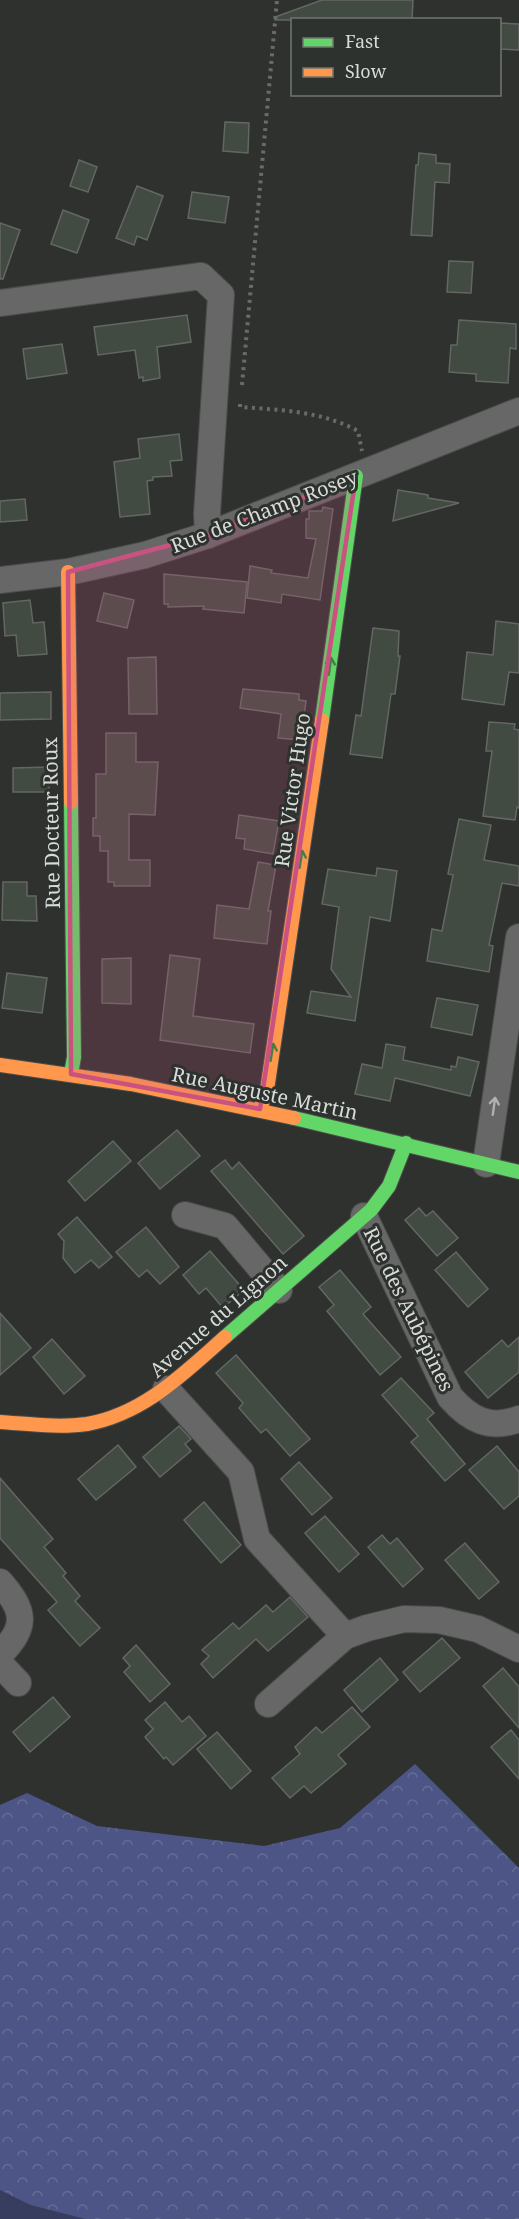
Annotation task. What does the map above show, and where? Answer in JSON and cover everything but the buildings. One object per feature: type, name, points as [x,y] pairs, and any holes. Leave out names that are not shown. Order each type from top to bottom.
[{"type":"street","points":[[0,303],[201,276],[221,295],[207,514],[208,535]]},
{"type":"street","name":"Rue de Champ Rosey","points":[[0,580],[68,572],[145,555],[208,535],[519,411]]},
{"type":"street","name":"Rue Victor Hugo","points":[[260,1109],[268,1078],[361,474]]},
{"type":"street","name":"Rue Docteur Roux","points":[[68,572],[74,1058],[70,1074]]},
{"type":"street","points":[[486,1164],[519,937]]},
{"type":"street","name":"Rue Auguste Martin","points":[[0,1065],[70,1074],[260,1109],[519,1172]]},
{"type":"street","name":"Avenue du Lignon","points":[[0,1422],[62,1427],[86,1425],[111,1419],[150,1400],[166,1389],[364,1216],[385,1194],[396,1174],[406,1143]]},
{"type":"street","points":[[185,1215],[225,1226],[279,1290]]},
{"type":"street","name":"Rue des Aubépines","points":[[364,1216],[450,1397],[461,1409],[489,1424],[505,1424],[519,1419]]},
{"type":"street","points":[[166,1389],[241,1472],[257,1539],[345,1636]]},
{"type":"street","points":[[0,1582],[15,1602],[20,1622],[17,1634],[0,1654]]},
{"type":"street","points":[[268,1704],[345,1636],[404,1619],[439,1620],[478,1629],[519,1649]]},
{"type":"street","points":[[0,1664],[18,1683]]},
{"type":"path","points":[[277,0],[240,407],[288,411],[339,421],[358,431],[361,474]]},
{"type":"highlighted area","points":[[356,476],[260,1109],[71,1074],[68,572],[208,535]]},
{"type":"shaded area","points":[[0,2190],[30,2205],[85,2219],[0,2219]]},
{"type":"green space","points":[[415,1764],[519,1868],[519,2219],[85,2219],[30,2205],[0,2190],[0,1805],[27,1793],[97,1826],[264,1846],[340,1828]]},
{"type":"traffic: fast","points":[[322,720],[356,476]]},
{"type":"traffic: fast","points":[[71,802],[74,1057],[71,1074]]},
{"type":"traffic: fast","points":[[294,1118],[519,1172]]},
{"type":"traffic: fast","points":[[225,1337],[371,1210],[389,1186],[406,1143]]},
{"type":"traffic: slow","points":[[68,572],[71,802]]},
{"type":"traffic: slow","points":[[260,1109],[267,1090],[322,720]]},
{"type":"traffic: slow","points":[[0,1065],[131,1084],[294,1118]]},
{"type":"traffic: slow","points":[[0,1422],[66,1426],[108,1419],[145,1402],[178,1378],[225,1337]]}]
